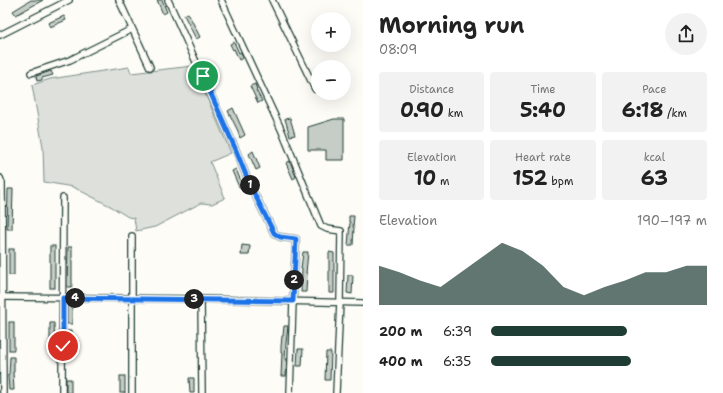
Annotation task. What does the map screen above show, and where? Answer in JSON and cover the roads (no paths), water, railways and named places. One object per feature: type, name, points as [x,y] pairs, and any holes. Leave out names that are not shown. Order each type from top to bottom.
[{"type":"street","points":[[0,35],[68,0]]},
{"type":"street","points":[[118,0],[150,67]]},
{"type":"street","points":[[168,0],[235,148],[250,185],[274,233],[280,237],[296,239],[290,393]]},
{"type":"street","points":[[221,0],[281,129],[321,226],[327,229],[341,231],[336,393]]},
{"type":"street","points":[[272,0],[311,81]]},
{"type":"street","points":[[31,73],[70,60],[132,29]]},
{"type":"street","points":[[0,178],[2,183],[3,393]]},
{"type":"street","points":[[62,393],[63,198]]},
{"type":"street","points":[[132,236],[132,393]]},
{"type":"street","points":[[2,297],[201,299],[363,303]]},
{"type":"street","points":[[201,299],[202,393]]}]
